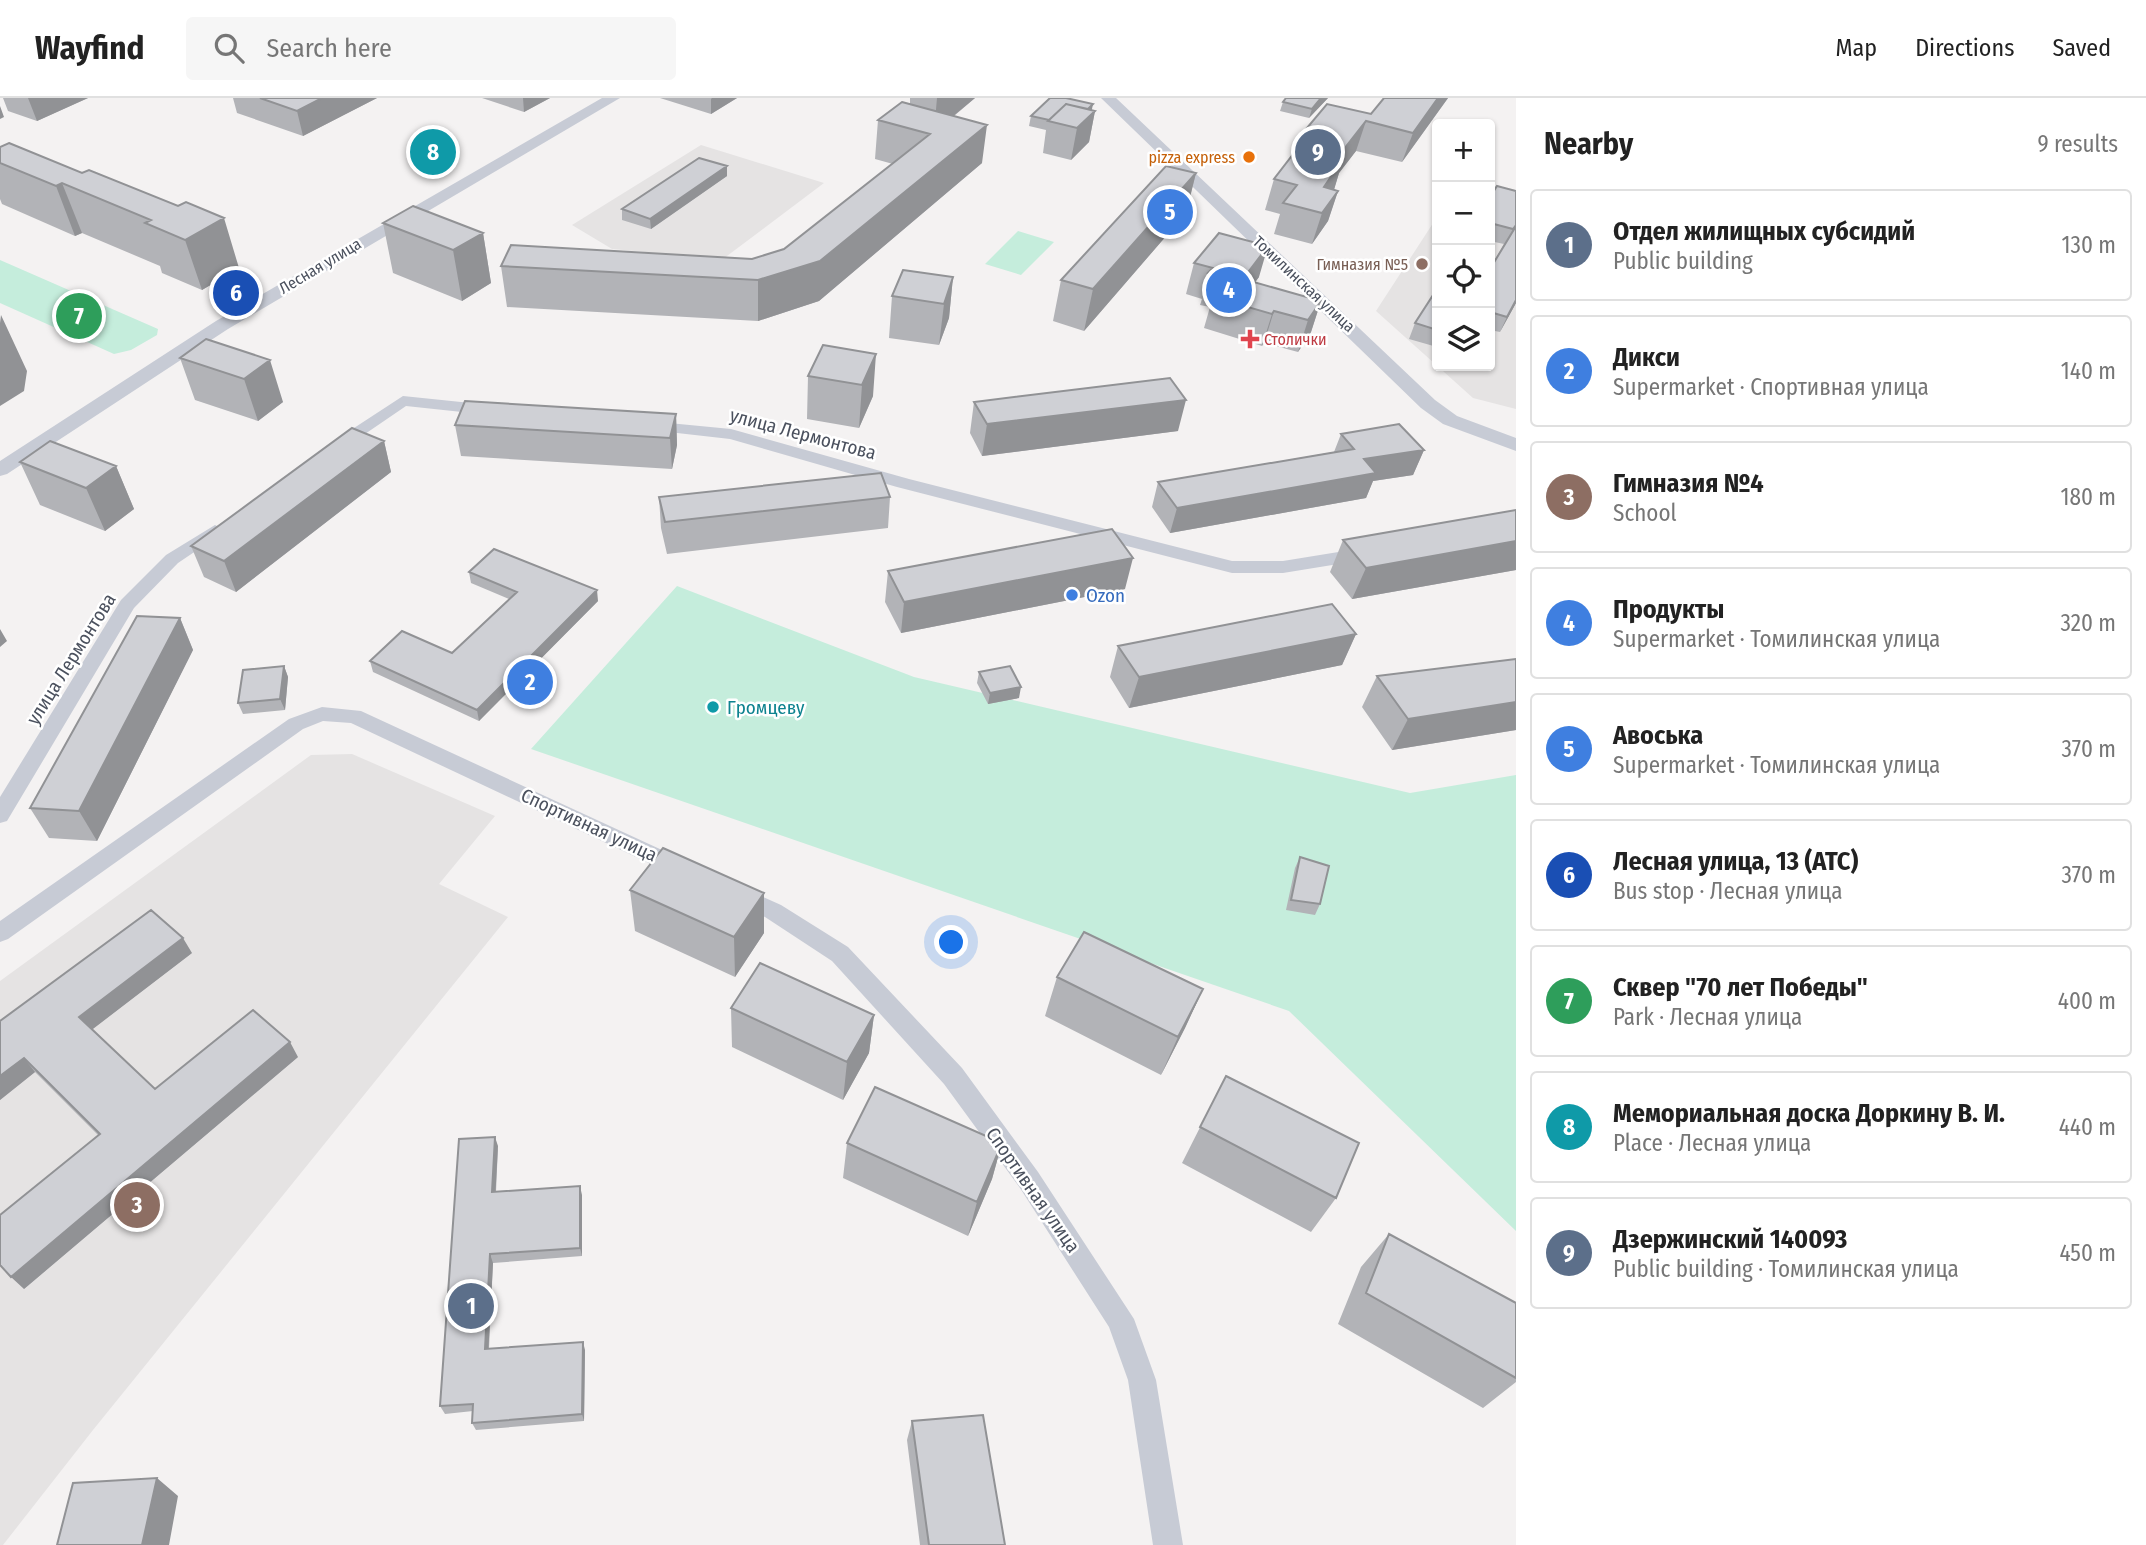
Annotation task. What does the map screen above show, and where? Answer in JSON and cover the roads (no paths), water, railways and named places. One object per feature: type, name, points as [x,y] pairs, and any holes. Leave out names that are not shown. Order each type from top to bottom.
[{"type":"street","name":"Лесная улица","points":[[0,470],[222,325],[613,98]]},
{"type":"street","name":"Томилинская улица","points":[[1108,98],[1428,404],[1450,420],[1516,445]]},
{"type":"street","points":[[322,456],[403,401],[512,412]]},
{"type":"street","name":"улица Лермонтова","points":[[635,425],[731,434],[903,483],[1232,567],[1283,567],[1379,551]]},
{"type":"street","name":"улица Лермонтова","points":[[0,815],[127,604],[172,559],[230,520]]},
{"type":"street","name":"Спортивная улица","points":[[0,933],[296,724],[322,714],[354,716],[699,877]]},
{"type":"street","name":"Спортивная улица","points":[[724,888],[774,911],[840,954],[953,1076],[1029,1180],[1120,1319],[1142,1380],[1168,1545]]},
{"type":"place","name":"Мемориальная доска Доркину В. И.","points":[[433,152]]},
{"type":"place","name":"Дзержинский 140093","points":[[1318,152]]},
{"type":"place","name":"pizza express","points":[[1249,157]]},
{"type":"place","name":"Авоська","points":[[1170,212]]},
{"type":"place","name":"Гимназия №5","points":[[1422,264]]},
{"type":"place","name":"Продукты","points":[[1229,290]]},
{"type":"place","name":"Лесная улица, 13 (АТС)","points":[[236,293]]},
{"type":"place","name":"Сквер \"70 лет Победы\"","points":[[79,316]]},
{"type":"place","name":"Столички","points":[[1250,339]]},
{"type":"place","name":"Ozon","points":[[1072,595]]},
{"type":"place","name":"Дикси","points":[[530,682]]},
{"type":"place","name":"Громцеву","points":[[713,707]]},
{"type":"place","name":"Гимназия №4","points":[[137,1205]]},
{"type":"place","name":"Отдел жилищных субсидий","points":[[471,1306]]}]
